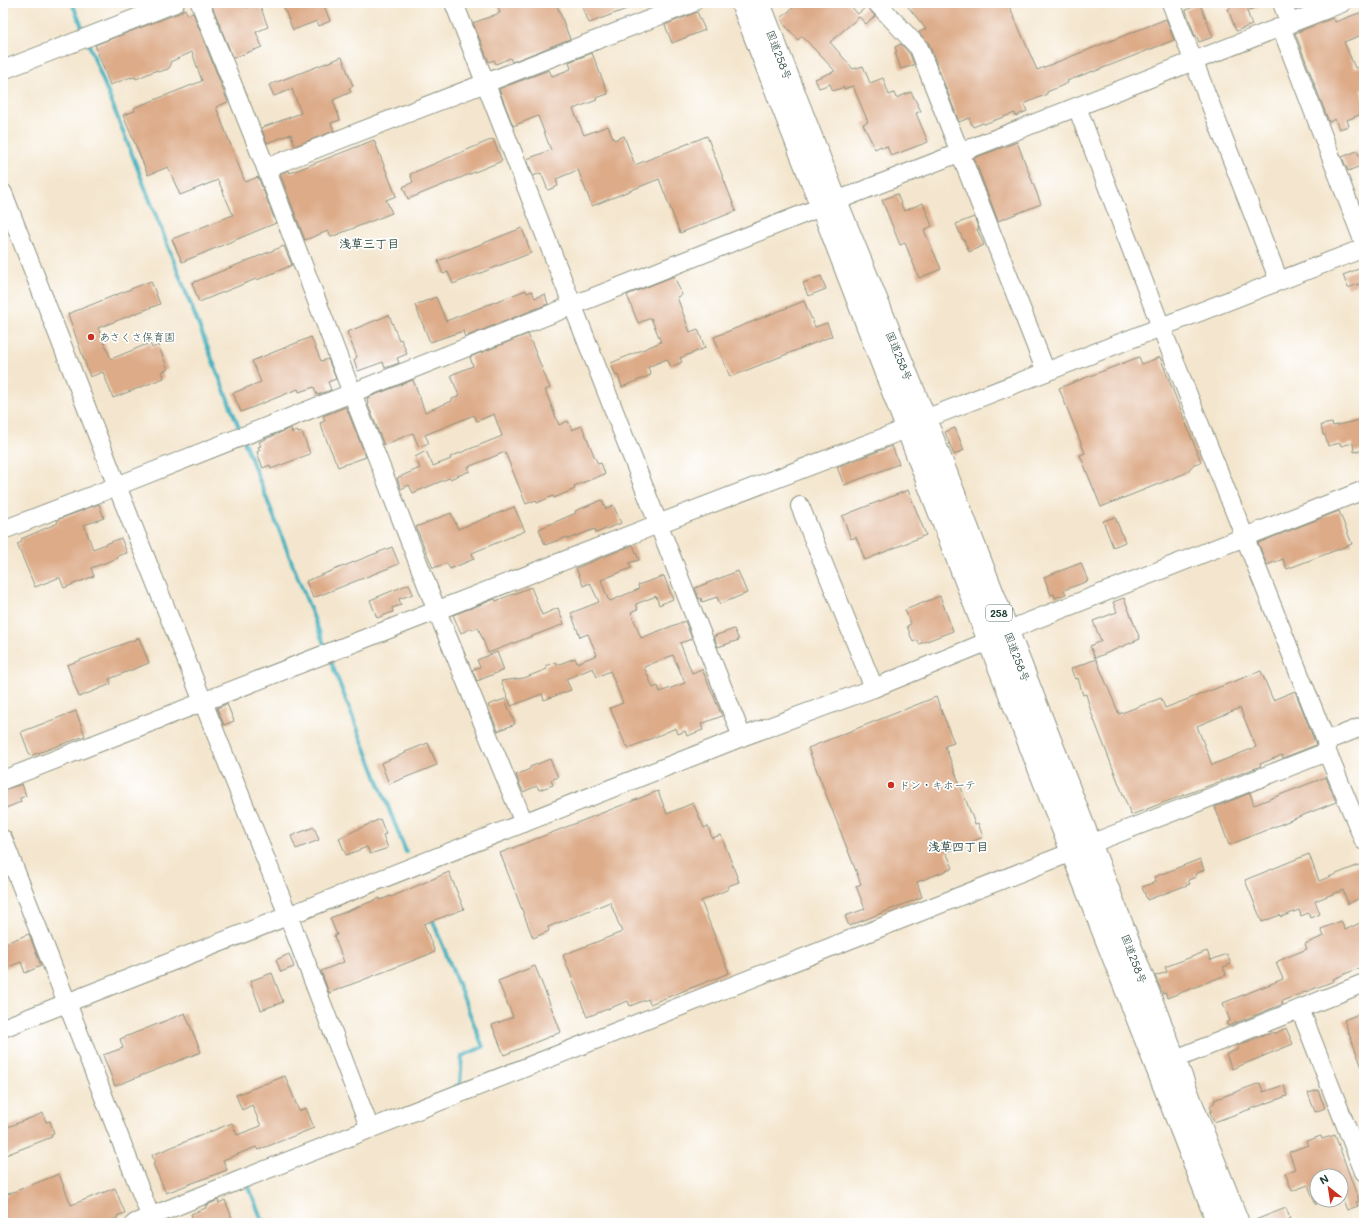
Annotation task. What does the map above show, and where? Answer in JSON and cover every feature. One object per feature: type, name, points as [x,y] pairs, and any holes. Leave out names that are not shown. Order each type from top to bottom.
[{"type":"highway","name":"国道258号","points":[[742,3],[829,204],[916,424],[1081,848],[1218,1223]]},
{"type":"highway","name":"国道258号","points":[[759,3],[829,204]]},
{"type":"highway","name":"国道258号","points":[[1081,848],[1174,1060],[1238,1223]]},
{"type":"street","points":[[3,70],[174,3]]},
{"type":"street","points":[[200,3],[266,168],[352,393],[438,611],[524,823]]},
{"type":"street","points":[[454,3],[742,737]]},
{"type":"street","points":[[266,168],[484,82],[692,3]]},
{"type":"street","points":[[877,3],[919,48],[1046,372]]},
{"type":"street","points":[[1171,3],[1279,281]]},
{"type":"street","points":[[1282,3],[1285,25],[1364,243]]},
{"type":"street","points":[[3,530],[1342,3]]},
{"type":"street","points":[[1077,107],[1160,327],[1245,537],[1364,841]]},
{"type":"street","points":[[3,193],[117,486],[288,915],[368,1124]]},
{"type":"street","points":[[3,780],[1364,248]]},
{"type":"street","points":[[3,1028],[742,737],[874,688],[998,636],[1364,490]]},
{"type":"street","points":[[800,506],[874,688]]},
{"type":"street","points":[[3,839],[66,1003],[146,1221],[165,1210],[245,1178],[368,1124],[1081,848],[1327,746],[1364,726]]},
{"type":"street","points":[[1174,1060],[1364,983]]},
{"type":"street","points":[[1300,1009],[1364,1172]]},
{"type":"building","points":[[219,3],[245,3],[247,8],[259,3],[268,27],[256,32],[262,47],[233,58],[212,6]]},
{"type":"building","points":[[282,3],[323,3],[330,21],[319,26],[317,21],[293,30]]},
{"type":"building","points":[[497,3],[556,3],[570,39],[512,62],[510,58],[496,64],[494,60],[489,62],[473,23],[500,13]]},
{"type":"building","points":[[581,3],[640,3],[640,4],[589,23]]},
{"type":"building","points":[[799,3],[848,3],[858,14],[867,6],[875,16],[866,24],[859,17],[830,42],[853,69],[863,66],[870,83],[883,78],[889,95],[894,93],[896,98],[911,92],[921,111],[916,113],[928,142],[891,156],[887,146],[882,148],[881,146],[875,149],[863,124],[868,122],[853,86],[844,89],[844,87],[833,91],[830,84],[819,88],[815,79],[835,71],[802,36],[798,40],[783,23],[784,22],[781,18]]},
{"type":"building","points":[[905,3],[1008,3],[1037,70],[1166,19],[1174,40],[1067,81],[1068,83],[1024,104],[1027,111],[1016,116],[1015,113],[973,127],[969,118],[959,122],[929,44],[919,32],[926,29]]},
{"type":"building","points":[[1232,3],[1266,3],[1247,11],[1252,25],[1236,31],[1228,9],[1234,6]]},
{"type":"building","points":[[1200,4],[1213,37],[1199,42],[1196,35],[1195,36],[1186,10]]},
{"type":"building","points":[[185,9],[188,15],[193,13],[228,102],[216,107],[245,182],[258,177],[276,223],[182,262],[172,239],[233,215],[218,180],[180,195],[168,167],[148,175],[123,115],[135,111],[134,108],[202,81],[192,52],[170,62],[171,65],[168,69],[158,72],[157,70],[136,79],[135,77],[131,77],[110,85],[95,45],[179,13]]},
{"type":"building","points":[[697,12],[705,30],[672,43],[665,25]]},
{"type":"building","points":[[1362,12],[1364,18],[1364,34],[1344,42],[1355,68],[1364,65],[1364,88],[1360,89],[1364,99],[1364,113],[1347,120],[1349,126],[1339,129],[1335,119],[1329,122],[1295,33],[1333,18],[1335,22]]},
{"type":"building","points":[[901,44],[910,54],[914,65],[901,69],[895,52],[897,52],[895,47]]},
{"type":"building","points":[[592,53],[608,94],[573,109],[584,135],[608,126],[614,140],[624,136],[635,165],[707,136],[736,211],[680,233],[659,179],[592,206],[578,170],[556,179],[558,186],[548,190],[541,173],[533,176],[527,159],[551,150],[538,116],[513,126],[499,89],[549,70],[552,76],[571,69],[569,62]]},
{"type":"building","points":[[342,57],[353,86],[349,88],[351,92],[333,100],[340,120],[331,123],[334,131],[295,146],[291,134],[267,143],[261,128],[301,113],[292,89],[274,96],[269,85]]},
{"type":"building","points":[[493,139],[502,161],[408,199],[403,187],[413,182],[410,174]]},
{"type":"building","points":[[374,140],[396,196],[386,200],[392,213],[331,237],[328,231],[305,240],[280,174],[289,170],[290,173]]},
{"type":"building","points":[[1017,142],[1041,204],[998,221],[974,158]]},
{"type":"building","points":[[1357,151],[1363,165],[1348,171],[1342,157]]},
{"type":"building","points":[[897,194],[904,211],[923,203],[932,226],[924,230],[941,269],[919,278],[905,243],[900,245],[882,200]]},
{"type":"building","points":[[974,217],[979,229],[977,229],[984,245],[969,252],[956,224]]},
{"type":"building","points":[[522,228],[531,253],[453,284],[448,272],[443,274],[438,261]]},
{"type":"building","points":[[284,246],[292,265],[199,302],[192,283]]},
{"type":"building","points":[[1361,268],[1364,282],[1348,288],[1343,275]]},
{"type":"building","points":[[674,276],[682,295],[677,297],[690,332],[698,329],[705,348],[680,358],[682,362],[671,367],[667,359],[648,367],[651,375],[622,387],[618,375],[616,376],[611,363],[661,342],[651,318],[638,323],[627,295]]},
{"type":"building","points":[[821,276],[826,289],[808,296],[803,283]]},
{"type":"building","points":[[151,281],[160,304],[98,328],[111,359],[150,343],[152,348],[158,345],[168,369],[162,372],[164,378],[113,398],[103,372],[90,377],[68,314]]},
{"type":"building","points":[[526,290],[527,293],[532,291],[535,298],[545,294],[548,304],[465,337],[463,331],[430,342],[415,305],[436,297],[446,321]]},
{"type":"building","points":[[804,301],[815,327],[827,323],[832,336],[730,377],[714,337]]},
{"type":"building","points":[[389,315],[399,340],[401,339],[407,354],[397,358],[399,363],[385,368],[383,362],[358,371],[354,360],[357,357],[347,332]]},
{"type":"building","points":[[528,334],[550,388],[545,390],[559,425],[568,421],[572,430],[582,426],[595,458],[598,464],[601,463],[605,474],[574,486],[575,489],[554,498],[553,496],[537,503],[536,500],[526,504],[505,452],[468,467],[470,471],[413,493],[409,485],[401,489],[397,478],[420,468],[415,457],[426,451],[433,466],[451,459],[450,457],[502,436],[494,414],[477,421],[474,415],[425,435],[429,443],[419,447],[413,433],[384,445],[368,405],[367,398],[413,380],[425,412],[452,401],[452,399],[459,396],[451,375],[473,366],[470,357]]},
{"type":"building","points":[[311,337],[321,361],[328,359],[336,379],[328,382],[331,390],[317,395],[314,387],[299,392],[298,389],[241,412],[233,393],[261,382],[252,361]]},
{"type":"building","points":[[1139,357],[1142,364],[1160,357],[1201,462],[1194,464],[1186,473],[1101,507],[1080,455],[1085,453],[1059,388]]},
{"type":"building","points":[[346,407],[366,457],[338,467],[320,423],[325,421],[323,416]]},
{"type":"building","points":[[1364,419],[1364,450],[1354,452],[1353,443],[1341,446],[1340,443],[1328,446],[1325,435],[1323,435],[1321,425],[1332,423],[1333,426]]},
{"type":"building","points":[[291,428],[292,433],[297,431],[298,433],[302,432],[310,454],[271,469],[270,465],[263,468],[257,452],[260,450],[258,447],[261,446],[259,442]]},
{"type":"building","points":[[955,428],[964,450],[954,455],[945,432]]},
{"type":"building","points":[[892,446],[899,464],[844,485],[837,467]]},
{"type":"building","points":[[908,490],[926,535],[865,560],[856,537],[851,539],[842,516]]},
{"type":"building","points":[[602,500],[606,509],[613,505],[621,523],[596,533],[595,529],[568,539],[567,537],[545,545],[539,529],[576,513],[575,511]]},
{"type":"building","points":[[99,504],[104,518],[84,525],[93,549],[121,538],[127,553],[91,568],[94,576],[64,588],[60,578],[35,587],[17,544],[22,542],[21,539],[58,523],[57,520]]},
{"type":"building","points":[[514,507],[525,531],[472,553],[474,559],[450,569],[447,563],[433,568],[416,527],[451,513],[458,529]]},
{"type":"building","points":[[1339,511],[1352,544],[1287,569],[1283,559],[1267,565],[1258,543]]},
{"type":"building","points":[[1115,517],[1125,542],[1113,547],[1103,521]]},
{"type":"building","points":[[633,545],[639,560],[629,563],[631,568],[601,580],[610,601],[639,589],[638,585],[664,576],[673,599],[659,605],[656,596],[636,604],[638,609],[631,612],[641,638],[685,621],[692,639],[680,643],[692,673],[702,669],[722,716],[701,724],[703,730],[687,736],[685,731],[678,734],[676,728],[629,748],[627,745],[626,746],[610,708],[623,703],[610,671],[597,677],[593,668],[566,679],[571,690],[544,700],[542,694],[511,706],[501,681],[524,678],[547,669],[545,666],[556,662],[557,665],[575,658],[577,663],[597,655],[588,634],[580,637],[571,613],[599,602],[590,583],[583,586],[576,568]],"holes":[[[673,655],[685,683],[660,692],[658,686],[653,688],[644,667]]]},
{"type":"building","points":[[392,547],[399,564],[313,598],[306,581]]},
{"type":"building","points":[[1081,563],[1088,581],[1064,590],[1066,594],[1055,598],[1054,594],[1051,595],[1044,577]]},
{"type":"building","points":[[738,571],[747,593],[720,604],[717,597],[702,602],[701,598],[699,599],[695,588]]},
{"type":"building","points":[[409,584],[413,594],[399,599],[401,605],[392,608],[393,612],[377,618],[370,600]]},
{"type":"building","points":[[531,587],[542,615],[558,608],[564,624],[488,653],[478,627],[461,633],[453,615],[495,599],[496,601]]},
{"type":"building","points":[[940,596],[953,631],[919,644],[917,640],[913,642],[907,626],[911,624],[905,610]]},
{"type":"building","points":[[1124,598],[1140,639],[1095,658],[1090,646],[1101,641],[1093,621],[1117,612],[1113,602]]},
{"type":"building","points":[[734,629],[739,640],[718,647],[714,636]]},
{"type":"building","points":[[139,638],[149,663],[109,679],[111,684],[79,697],[67,665]]},
{"type":"building","points":[[497,652],[504,670],[477,681],[472,670],[480,667],[477,660]]},
{"type":"building","points":[[1096,659],[1119,714],[1161,698],[1165,708],[1261,671],[1273,700],[1295,691],[1316,745],[1283,758],[1282,755],[1260,764],[1261,766],[1131,815],[1091,712],[1086,694],[1083,695],[1078,678],[1075,679],[1071,669]],"holes":[[[1240,708],[1256,747],[1212,765],[1197,726]]]},
{"type":"building","name":"ドン・キホーテ","points":[[936,697],[954,743],[945,746],[975,824],[978,823],[983,837],[946,852],[953,868],[917,882],[922,897],[849,926],[845,916],[865,909],[856,886],[861,884],[808,748]]},
{"type":"building","points":[[505,699],[515,724],[498,731],[488,705]]},
{"type":"building","points":[[227,704],[234,721],[224,725],[217,708]]},
{"type":"building","points":[[76,711],[85,736],[30,756],[21,732]]},
{"type":"building","points":[[428,743],[437,765],[389,784],[381,763]]},
{"type":"building","points":[[550,759],[558,777],[551,780],[553,785],[539,790],[537,786],[523,792],[516,775],[530,769],[530,767]]},
{"type":"building","points":[[1326,777],[1336,802],[1229,845],[1215,807],[1250,793],[1254,805]]},
{"type":"building","points":[[22,784],[26,796],[20,798],[21,802],[3,809],[3,790]]},
{"type":"building","points":[[658,791],[667,814],[693,803],[704,828],[708,826],[712,838],[721,835],[739,882],[728,886],[729,889],[701,901],[729,973],[650,1004],[648,999],[630,1006],[628,1001],[587,1017],[563,955],[622,932],[610,902],[548,927],[549,931],[533,938],[500,853]]},
{"type":"building","points":[[380,819],[386,834],[383,835],[388,848],[370,854],[367,847],[346,855],[339,838]]},
{"type":"building","points":[[314,827],[319,840],[296,849],[291,836]]},
{"type":"building","points":[[1309,854],[1319,881],[1364,863],[1364,896],[1348,904],[1343,890],[1315,901],[1320,914],[1310,918],[1308,913],[1301,916],[1299,910],[1262,922],[1245,880]]},
{"type":"building","points":[[1200,859],[1204,870],[1195,874],[1196,877],[1188,880],[1190,884],[1147,900],[1142,887],[1156,882],[1154,877]]},
{"type":"building","points":[[449,872],[464,909],[424,924],[435,952],[329,993],[321,971],[344,962],[334,936],[337,935],[330,918],[380,898],[380,900],[391,897]]},
{"type":"building","points":[[1341,921],[1345,930],[1364,921],[1364,966],[1333,979],[1334,981],[1282,1001],[1283,1004],[1228,1026],[1226,1022],[1230,1021],[1223,1003],[1283,979],[1276,963],[1278,961],[1307,949],[1305,944],[1324,936],[1321,929]]},
{"type":"building","points":[[29,934],[41,966],[25,973],[21,962],[3,969],[3,944]]},
{"type":"building","points":[[1207,951],[1211,960],[1227,954],[1231,964],[1223,967],[1226,975],[1167,998],[1166,993],[1163,994],[1155,976],[1167,972],[1165,967]]},
{"type":"building","points":[[289,954],[294,967],[281,972],[276,960]]},
{"type":"building","points":[[535,966],[561,1032],[504,1055],[492,1025],[513,1017],[498,981]]},
{"type":"building","points":[[272,973],[283,1002],[261,1010],[250,981]]},
{"type":"building","points":[[1364,1012],[1364,1070],[1363,1070],[1344,1020]]},
{"type":"building","points":[[185,1013],[201,1052],[115,1086],[103,1055],[123,1048],[120,1039]]},
{"type":"building","points":[[1286,1028],[1293,1044],[1232,1069],[1226,1054],[1239,1049],[1237,1046],[1266,1034],[1267,1035],[1273,1032],[1274,1034]]},
{"type":"building","points":[[285,1076],[299,1111],[306,1108],[314,1128],[258,1150],[256,1147],[223,1160],[227,1170],[166,1193],[153,1164],[155,1163],[152,1155],[232,1123],[237,1135],[261,1126],[252,1105],[242,1110],[236,1095]]},
{"type":"building","points":[[1260,1083],[1263,1092],[1284,1085],[1287,1096],[1214,1122],[1210,1112],[1212,1111],[1210,1106],[1215,1102],[1214,1100]]},
{"type":"building","points":[[1318,1090],[1325,1108],[1315,1112],[1308,1093]]},
{"type":"building","points":[[43,1113],[46,1122],[50,1121],[54,1133],[51,1134],[52,1137],[3,1156],[3,1129]]},
{"type":"building","points":[[1335,1135],[1347,1168],[1309,1168],[1309,1188],[1308,1185],[1292,1191],[1285,1173],[1295,1169],[1289,1152],[1308,1145],[1306,1141],[1321,1136],[1322,1139]]},
{"type":"building","points":[[59,1174],[71,1205],[115,1188],[125,1213],[117,1216],[118,1218],[105,1223],[3,1223],[3,1196]]},
{"type":"building","points":[[1349,1174],[1359,1201],[1356,1202],[1358,1206],[1347,1210],[1346,1208],[1349,1208]]},
{"type":"building","points":[[218,1200],[219,1203],[225,1200],[234,1223],[194,1223],[191,1214],[206,1208],[205,1206]]},
{"type":"building","points":[[1286,1208],[1290,1218],[1288,1219],[1289,1223],[1250,1223],[1250,1222]]},
{"type":"waterway","points":[[72,3],[85,34]]},
{"type":"waterway","points":[[88,42],[241,433]]},
{"type":"waterway","points":[[244,441],[326,649]]},
{"type":"waterway","points":[[329,657],[406,852]]},
{"type":"waterway","points":[[431,916],[483,1047],[462,1056],[460,1085],[456,1086]]},
{"type":"waterway","points":[[247,1182],[263,1223]]},
{"type":"place","name":"あさくさ保育園","points":[[91,337]]},
{"type":"place","name":"ドン・キホーテ","points":[[891,785]]},
{"type":"district","name":"浅草三丁目","points":[[369,244]]},
{"type":"district","name":"浅草四丁目","points":[[958,847]]}]
